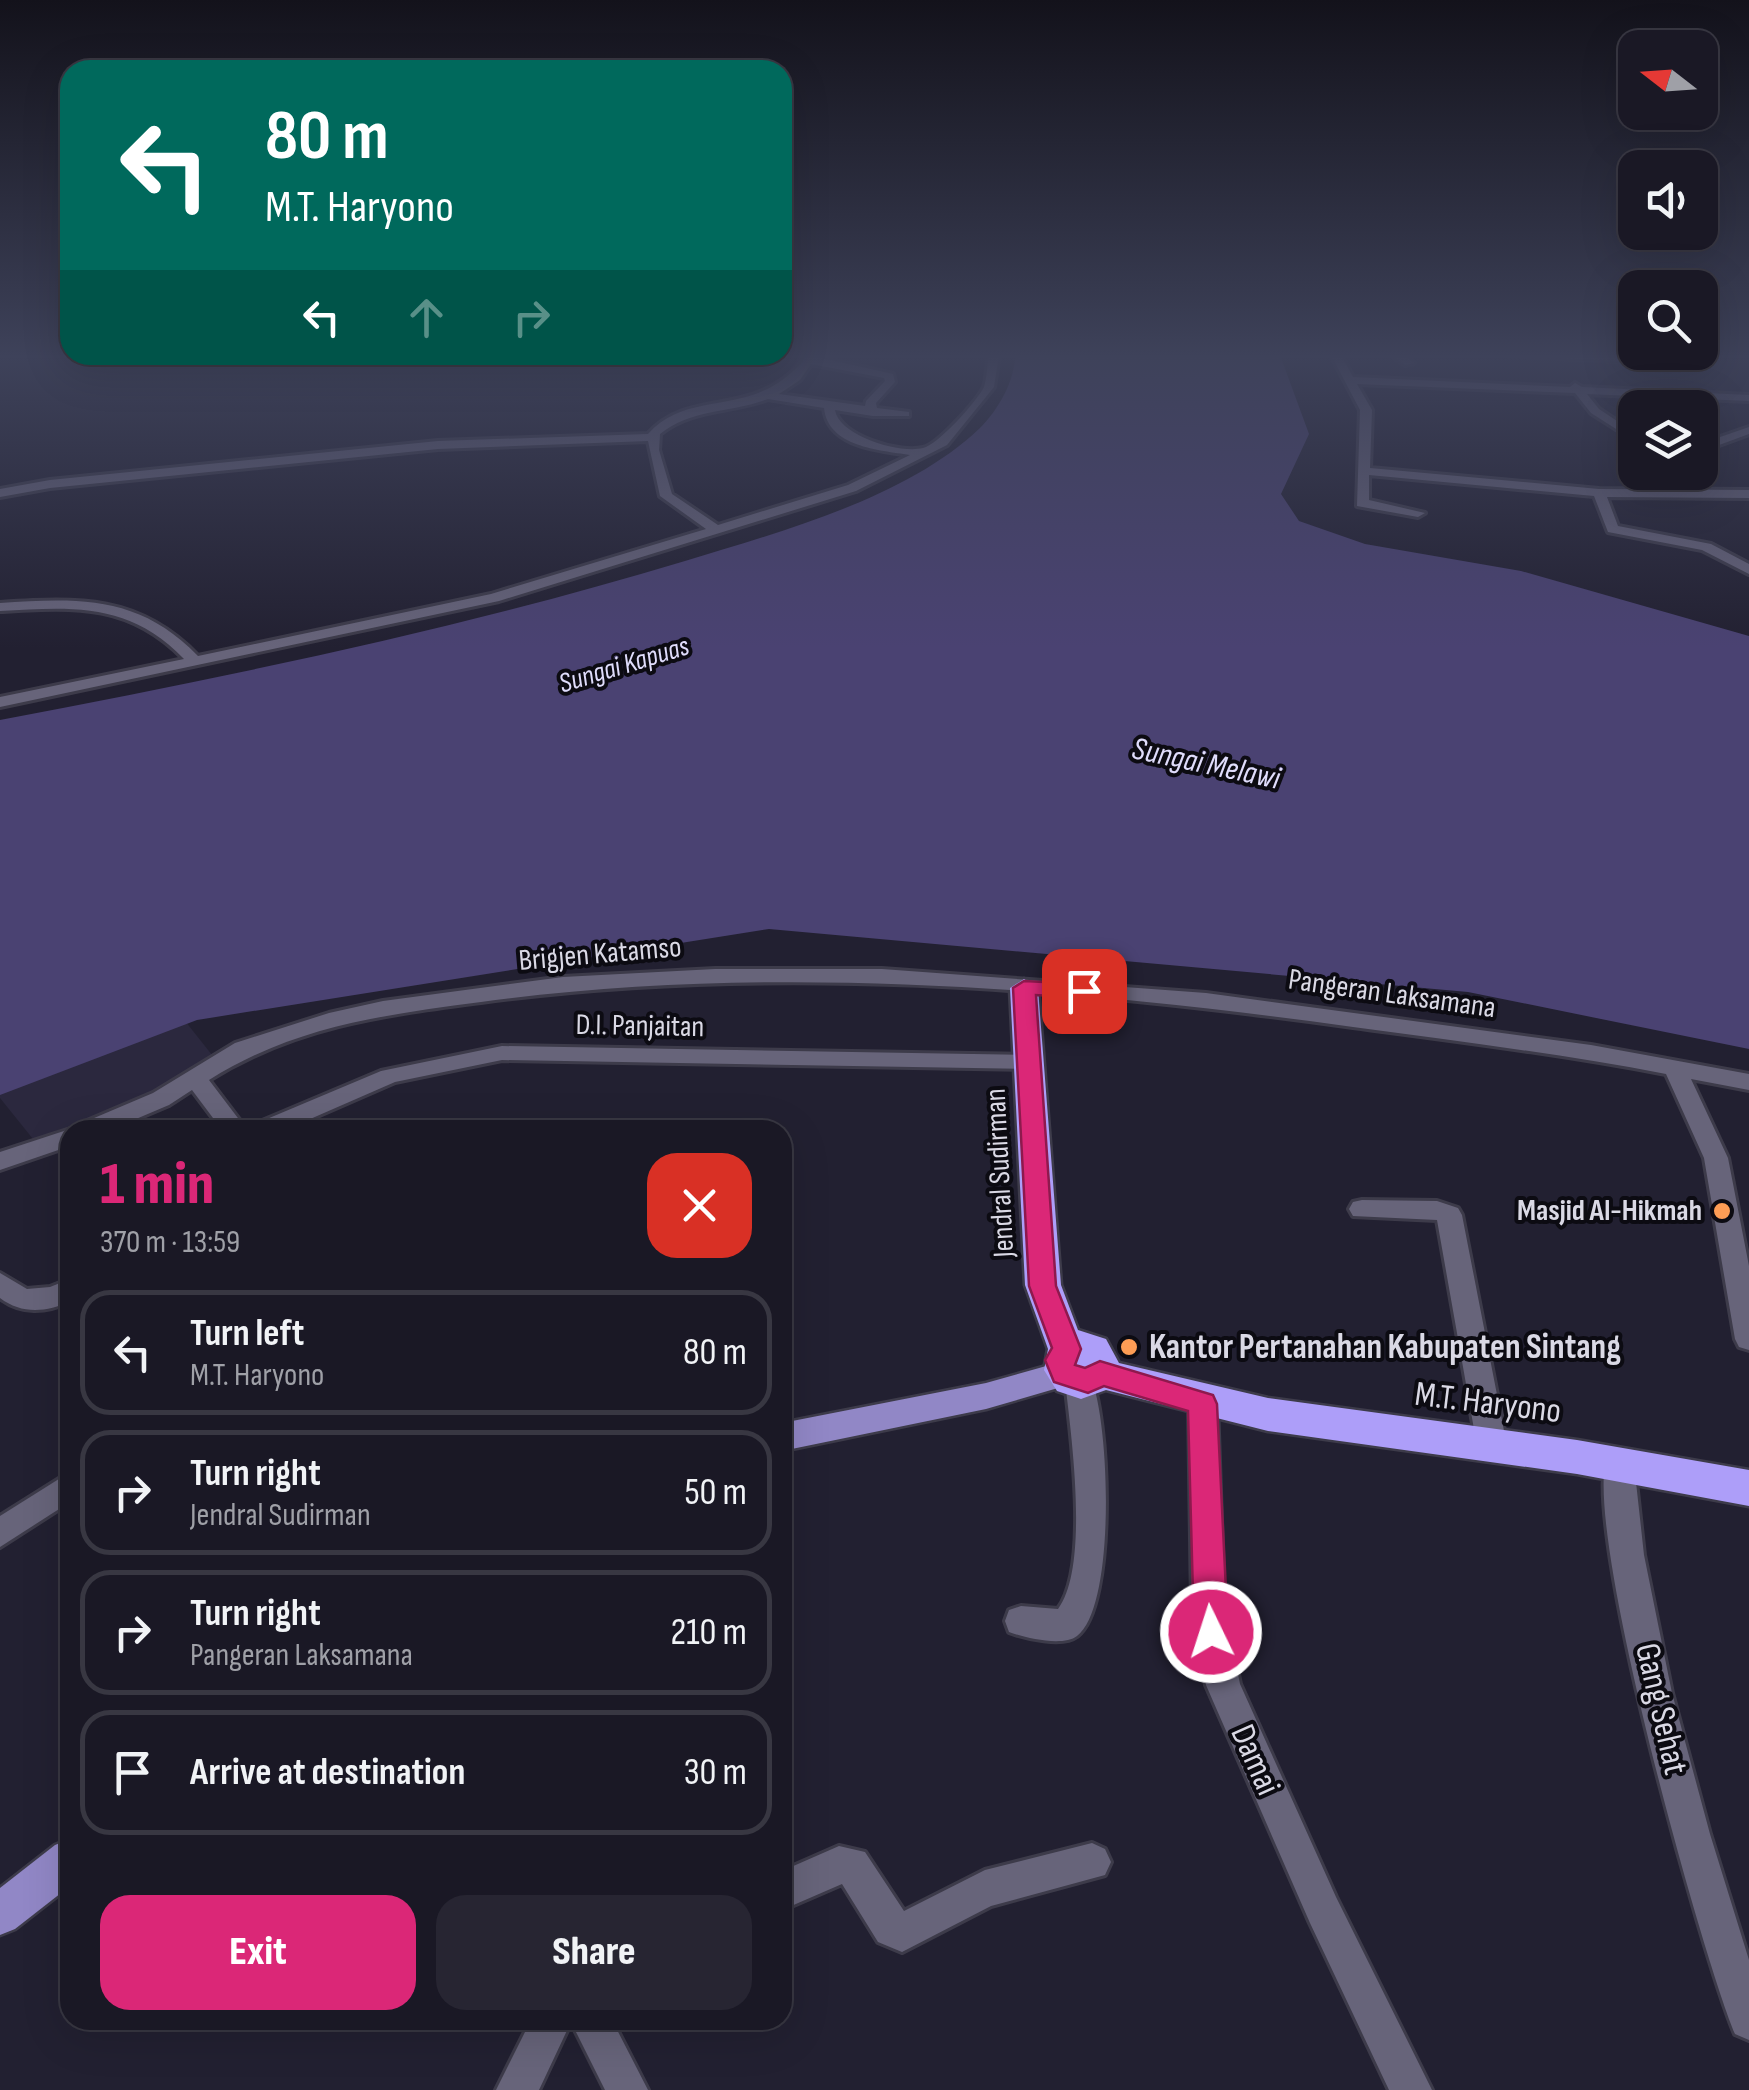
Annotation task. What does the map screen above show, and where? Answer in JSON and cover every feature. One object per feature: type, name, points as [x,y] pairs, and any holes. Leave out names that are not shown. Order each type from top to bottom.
[{"type":"highway","name":"Jendral Sudirman","points":[[1024,988],[1031,1156],[1043,1286],[1078,1369]]},
{"type":"highway","name":"M.T. Haryono","points":[[1078,1369],[1203,1404],[1372,1432],[1620,1464],[1749,1488]]},
{"type":"main road","points":[[792,1436],[986,1396],[1078,1369]]},
{"type":"main road","points":[[0,1914],[60,1868]]},
{"type":"street","points":[[7,492],[360,453]]},
{"type":"street","points":[[656,453],[666,496],[718,531]]},
{"type":"street","points":[[920,453],[927,454]]},
{"type":"street","points":[[1365,453],[1361,499],[1365,506],[1418,513]]},
{"type":"street","points":[[0,702],[494,598],[852,488],[927,454]]},
{"type":"street","points":[[1365,471],[1599,493],[1749,494]]},
{"type":"street","points":[[1718,486],[1749,504]]},
{"type":"street","points":[[1599,493],[1614,529],[1706,547],[1749,570]]},
{"type":"street","points":[[0,608],[100,604],[172,636],[196,662]]},
{"type":"street","name":"Brigjen Katamso","points":[[112,1120],[161,1099],[243,1048],[329,1020],[383,1008],[563,984],[714,975],[882,975],[1024,988]]},
{"type":"street","name":"Pangeran Laksamana","points":[[1024,988],[1206,1000],[1572,1049],[1749,1082]]},
{"type":"street","name":"D.I. Panjaitan","points":[[287,1120],[390,1076],[502,1053],[1029,1062]]},
{"type":"street","points":[[1675,1068],[1716,1158],[1749,1339]]},
{"type":"street","points":[[196,1079],[227,1120]]},
{"type":"street","points":[[0,1160],[60,1140]]},
{"type":"street","points":[[1362,1209],[1438,1210],[1448,1215],[1492,1446]]},
{"type":"street","points":[[0,1283],[22,1300],[60,1301]]},
{"type":"street","points":[[1021,1621],[1066,1625],[1078,1616],[1088,1565],[1091,1478],[1078,1369]]},
{"type":"street","name":"Damai","points":[[1203,1404],[1208,1606],[1223,1685],[1322,1910],[1411,2090]]},
{"type":"street","name":"Gang Sehat","points":[[1620,1464],[1637,1603],[1656,1696],[1689,1831],[1749,2020]]},
{"type":"street","points":[[0,1533],[60,1492]]},
{"type":"street","points":[[792,1886],[839,1865],[852,1865],[892,1928],[902,1934],[985,1889],[1092,1862]]},
{"type":"street","points":[[517,2090],[547,2030]]},
{"type":"street","points":[[595,2030],[627,2090]]},
{"type":"shaded area","points":[[147,973],[216,1060],[147,1099],[87,1120],[60,1120],[60,1130],[33,1139],[0,1098],[0,1029]]},
{"type":"water","points":[[950,453],[1300,453],[1281,494],[1299,521],[1365,544],[1521,571],[1749,636],[1749,1049],[1468,992],[769,929],[197,1020],[0,1095],[0,720],[430,630],[600,586],[841,510],[880,493]]},
{"type":"place","name":"Masjid Al-Hikmah","points":[[1722,1211]]},
{"type":"place","name":"Kantor Pertanahan Kabupaten Sintang","points":[[1129,1347]]},
{"type":"route","points":[[1084,991],[1024,988],[1031,1156],[1043,1286],[1067,1349],[1059,1360],[1064,1374],[1088,1381],[1100,1373],[1203,1404],[1211,1632]]},
{"type":"water label","name":"Sungai Kapuas","points":[[624,665]]},
{"type":"water label","name":"Sungai Melawi","points":[[1206,764]]}]
